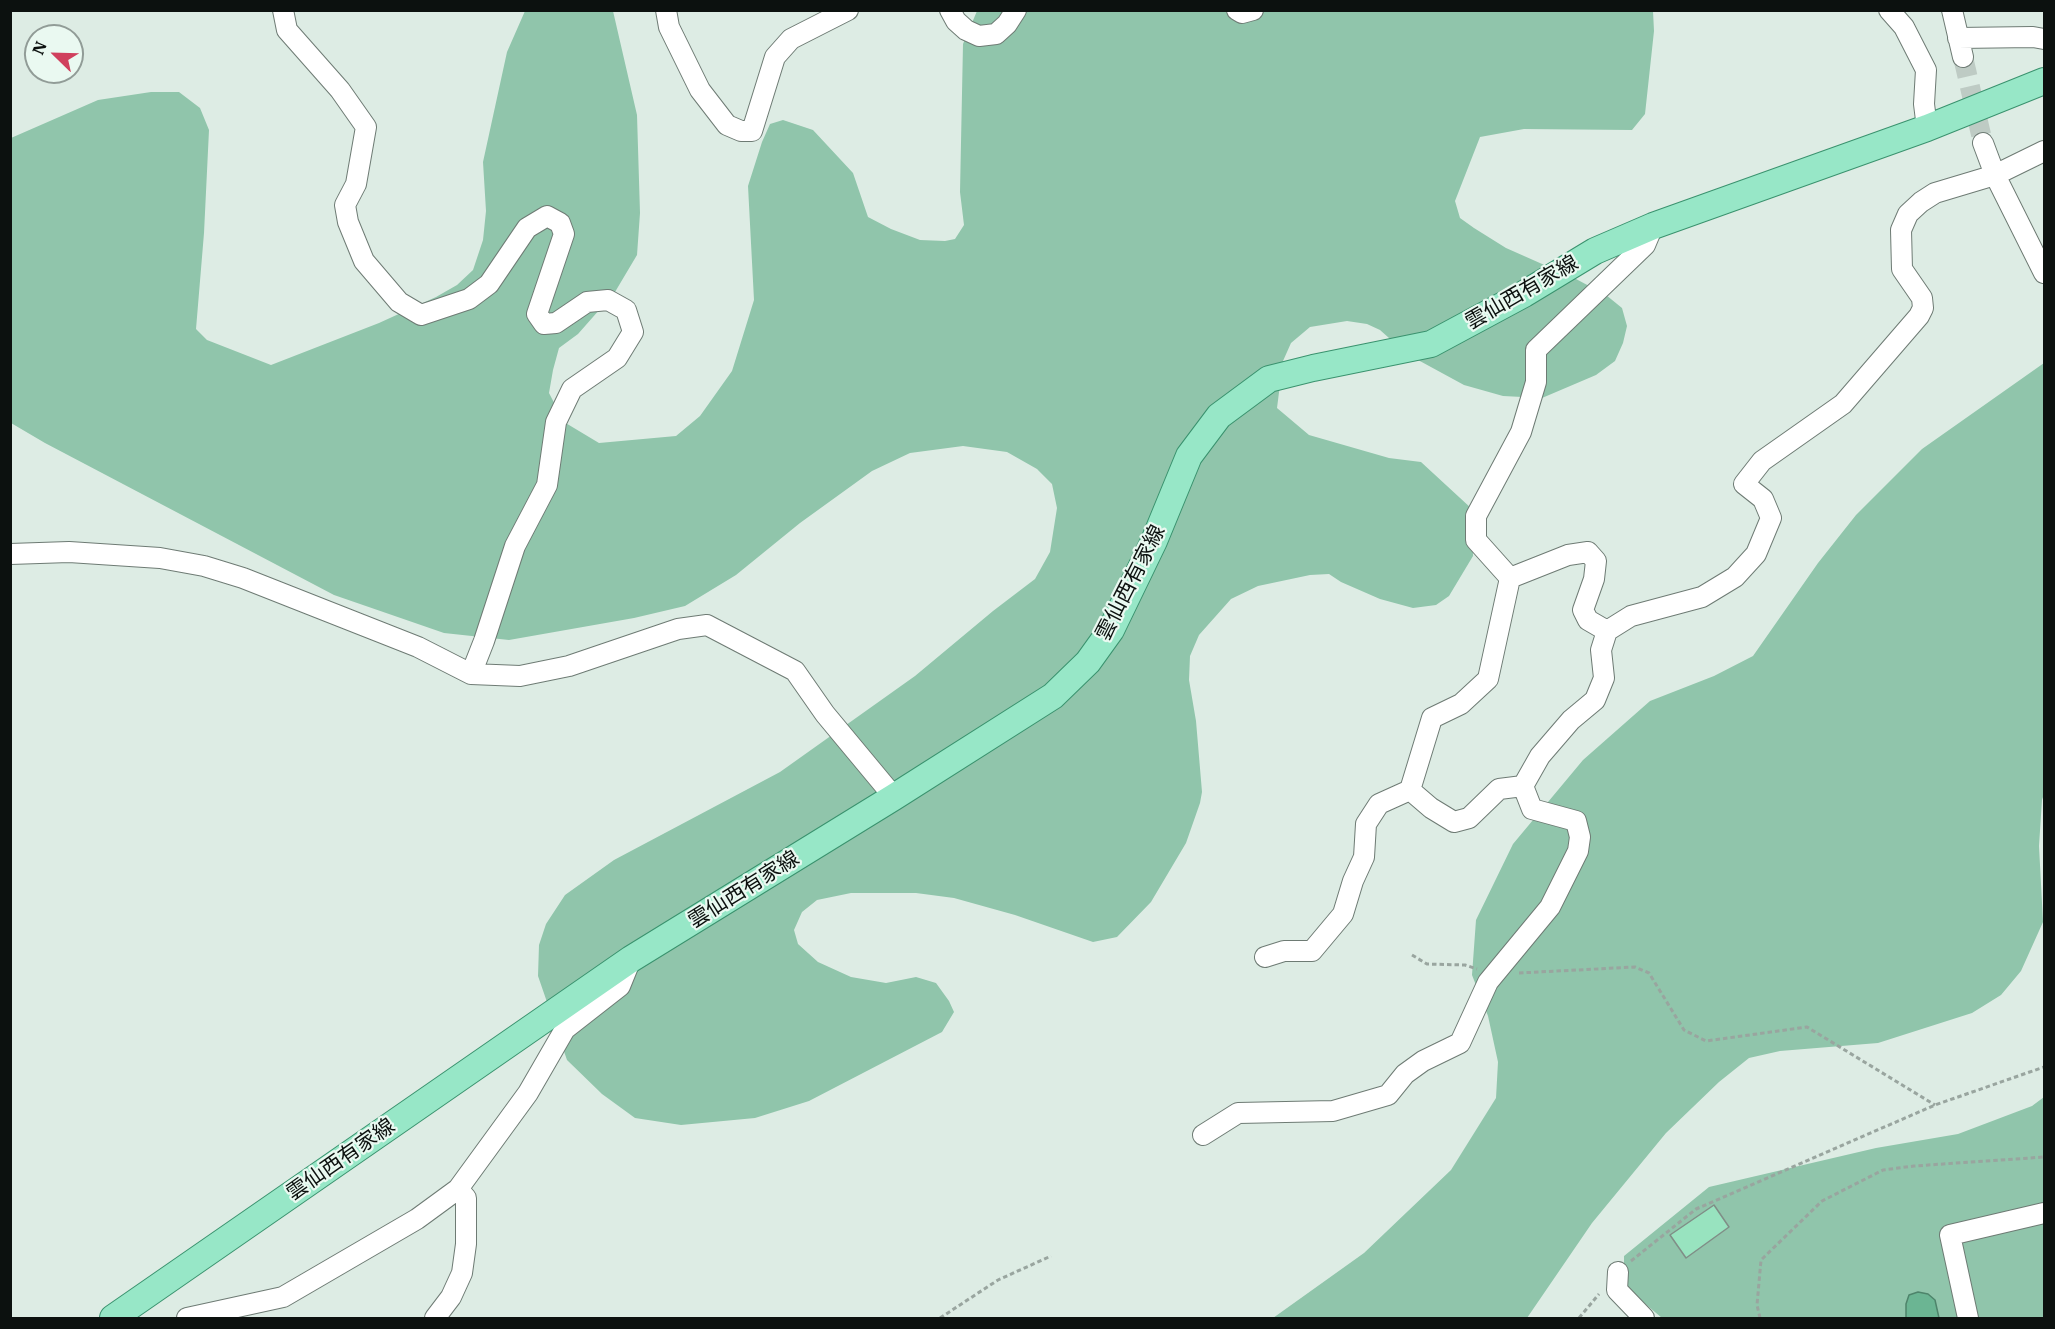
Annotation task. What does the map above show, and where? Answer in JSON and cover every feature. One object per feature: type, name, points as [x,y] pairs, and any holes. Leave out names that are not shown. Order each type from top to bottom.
[{"type":"main road","name":"雲仙西有家線","points":[[112,1318],[631,959],[1053,696],[1088,662],[1111,630],[1154,541],[1189,456],[1219,416],[1269,379],[1431,344],[1524,294],[1595,251],[1653,226],[1927,128],[2044,81]]},
{"type":"street","points":[[283,10],[287,30],[340,90],[366,127],[356,184],[345,205],[348,222],[364,261],[399,302],[421,315],[470,299],[489,284],[527,228],[547,216],[560,223],[564,234],[537,314],[544,324],[556,323],[587,302],[608,300],[626,310],[633,332],[617,358],[572,389],[556,422],[547,485],[514,546],[484,641],[471,674]]},
{"type":"street","points":[[666,10],[669,27],[700,90],[727,125],[741,131],[752,131],[775,57],[791,39],[848,10]]},
{"type":"street","points":[[950,10],[956,21],[966,30],[979,36],[996,34],[1016,10]]},
{"type":"street","points":[[1237,10],[1242,13],[1253,10]]},
{"type":"street","points":[[1889,10],[1904,27],[1926,70],[1924,104],[1927,128]]},
{"type":"street","points":[[1952,10],[1960,47],[2033,36],[2044,39]]},
{"type":"street","points":[[1983,143],[1998,180],[2044,273]]},
{"type":"street","points":[[1523,786],[1540,756],[1571,720],[1595,700],[1604,678],[1601,650],[1607,631],[1631,616],[1702,597],[1735,577],[1756,554],[1771,518],[1763,499],[1743,484],[1762,461],[1843,404],[1919,316],[1923,308],[1922,298],[1902,269],[1901,230],[1908,214],[1920,202],[1935,193],[1998,180],[2044,151]]},
{"type":"street","points":[[1510,578],[1476,540],[1476,516],[1521,432],[1536,382],[1536,350],[1645,245],[1653,226]]},
{"type":"street","points":[[10,554],[69,552],[160,558],[204,566],[243,578],[418,647],[471,674],[520,676],[569,666],[678,629],[707,625],[795,671],[825,714],[894,797]]},
{"type":"street","points":[[1510,578],[1568,555],[1588,552],[1596,561],[1594,579],[1583,610],[1588,620],[1607,631]]},
{"type":"street","points":[[1266,957],[1284,951],[1312,951],[1343,914],[1353,881],[1364,857],[1366,824],[1379,804],[1410,790],[1432,718],[1461,704],[1488,679],[1510,578]]},
{"type":"street","points":[[1410,790],[1431,808],[1454,822],[1469,818],[1499,789],[1523,786]]},
{"type":"street","points":[[1203,1135],[1238,1113],[1333,1111],[1388,1095],[1405,1074],[1423,1061],[1460,1043],[1488,982],[1551,907],[1578,851],[1580,837],[1576,821],[1532,809],[1523,786]]},
{"type":"street","points":[[187,1318],[282,1297],[417,1219],[458,1189],[528,1093],[565,1029],[620,986],[631,959]]},
{"type":"street","points":[[435,1318],[451,1297],[462,1274],[466,1244],[466,1198],[458,1189]]},
{"type":"street","points":[[1968,1318],[1950,1235],[2044,1213]]},
{"type":"street","points":[[1618,1272],[1617,1290],[1644,1318]]},
{"type":"path","points":[[1412,955],[1427,964],[1466,965],[1495,974],[1635,967],[1649,973],[1684,1030],[1706,1041],[1807,1027],[1935,1105]]},
{"type":"path","points":[[1618,1272],[1696,1209],[1935,1105],[2044,1067]]},
{"type":"path","points":[[1760,1318],[1757,1305],[1761,1260],[1822,1201],[1883,1170],[2044,1157]]},
{"type":"path","points":[[940,1318],[998,1280],[1051,1256]]},
{"type":"shaded area","points":[[525,11],[613,11],[637,115],[640,213],[637,255],[615,292],[578,334],[559,348],[549,393],[564,422],[599,443],[676,436],[700,416],[732,371],[754,300],[748,186],[770,124],[783,120],[813,130],[853,173],[868,217],[920,240],[955,239],[964,225],[960,192],[963,44],[977,11],[1653,11],[1654,31],[1645,114],[1632,130],[1524,129],[1480,137],[1455,201],[1460,218],[1474,228],[1506,248],[1606,295],[1622,308],[1627,326],[1623,343],[1615,361],[1596,375],[1542,398],[1503,396],[1464,385],[1407,354],[1380,330],[1367,324],[1347,321],[1310,327],[1291,343],[1283,361],[1277,408],[1309,435],[1389,458],[1421,462],[1472,509],[1473,556],[1449,596],[1436,605],[1413,608],[1380,599],[1341,582],[1329,574],[1310,575],[1258,586],[1231,599],[1199,635],[1190,656],[1189,680],[1196,721],[1202,792],[1200,803],[1186,843],[1151,902],[1117,937],[1093,942],[1015,915],[954,898],[916,893],[851,893],[817,900],[802,912],[794,930],[798,944],[818,962],[851,977],[886,983],[916,977],[936,983],[954,1012],[942,1032],[809,1101],[755,1118],[681,1125],[635,1118],[602,1094],[567,1060],[538,976],[539,945],[546,924],[565,895],[614,860],[780,772],[915,676],[1035,579],[1050,552],[1057,508],[1052,484],[1037,469],[1007,452],[963,446],[910,453],[872,471],[800,523],[736,575],[685,606],[634,618],[509,640],[444,633],[334,595],[11,423],[11,138],[98,100],[151,92],[179,92],[200,108],[209,130],[196,329],[207,340],[271,365],[379,323],[436,297],[457,285],[473,270],[483,240],[486,211],[483,162],[507,52]]},
{"type":"shaded area","points":[[2044,363],[2044,794],[2039,846],[2043,922],[2021,971],[2001,995],[1972,1013],[1878,1043],[1780,1051],[1749,1058],[1719,1082],[1666,1133],[1592,1223],[1527,1318],[1273,1318],[1364,1253],[1451,1170],[1496,1098],[1498,1062],[1488,1016],[1472,975],[1476,920],[1513,844],[1583,760],[1650,701],[1714,676],[1753,656],[1818,563],[1856,515],[1922,449]]},
{"type":"shaded area","points":[[2044,1097],[2044,1318],[1662,1318],[1624,1286],[1624,1256],[1709,1187],[1876,1148],[1958,1134],[2032,1106]]},
{"type":"shaded area","points":[[1918,1292],[1928,1294],[1935,1300],[1939,1318],[1906,1318],[1906,1304],[1909,1295]]},
{"type":"building","points":[[1714,1205],[1729,1227],[1686,1258],[1670,1235]]},
{"type":"tunnel","points":[[1963,57],[1983,143]]}]
